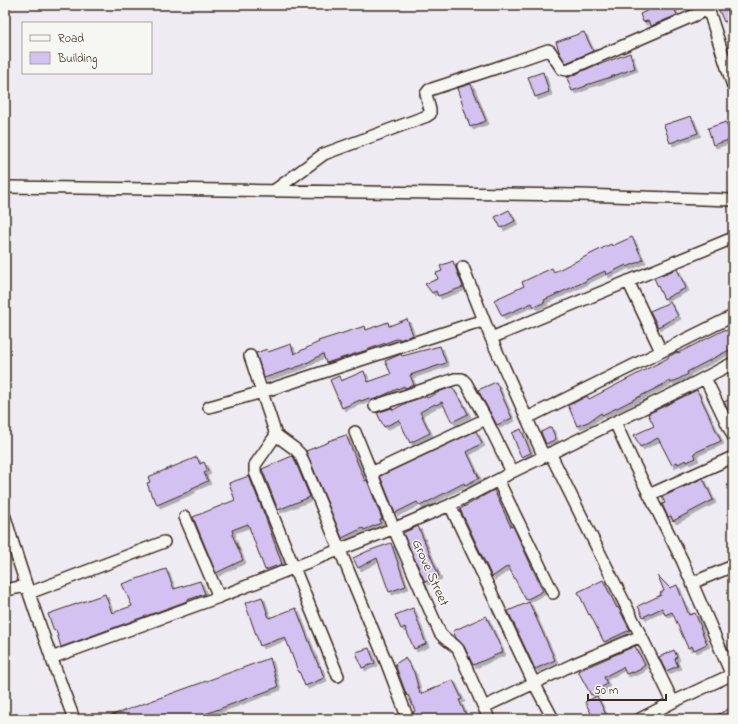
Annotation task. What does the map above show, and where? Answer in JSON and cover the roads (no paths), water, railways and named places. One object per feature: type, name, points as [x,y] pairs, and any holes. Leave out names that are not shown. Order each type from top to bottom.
[{"type":"street","points":[[275,190],[324,154],[427,116],[430,114],[426,94],[429,90],[548,50],[562,69],[567,70],[708,7],[733,86]]},
{"type":"street","points":[[5,187],[580,195],[733,200]]},
{"type":"street","points":[[491,338],[733,238]]},
{"type":"street","points":[[463,267],[491,338],[527,418],[641,636],[673,702]]},
{"type":"street","points":[[628,281],[661,351]]},
{"type":"street","points":[[527,418],[733,316]]},
{"type":"street","points":[[209,408],[471,324],[480,322],[485,323]]},
{"type":"street","points":[[250,356],[276,435],[300,454],[387,664],[408,719]]},
{"type":"street","points":[[51,658],[219,597],[394,529],[450,505],[512,472],[733,363]]},
{"type":"street","points":[[705,378],[733,436]]},
{"type":"street","points":[[375,406],[456,379],[462,379],[486,419],[512,472]]},
{"type":"street","points":[[371,473],[486,419]]},
{"type":"street","points":[[615,422],[649,495],[682,560],[733,676],[673,702],[640,719]]},
{"type":"street","name":"Grove Street","points":[[355,432],[394,529],[440,633],[458,649],[490,719]]},
{"type":"street","points":[[276,435],[255,465],[255,472],[338,676]]},
{"type":"street","points":[[649,495],[733,456]]},
{"type":"street","points":[[498,480],[553,594]]},
{"type":"street","points":[[450,505],[534,683],[553,719]]},
{"type":"street","points":[[5,517],[17,559],[74,719]]},
{"type":"street","points":[[185,517],[219,597]]},
{"type":"street","points":[[5,590],[28,589],[164,542]]},
{"type":"street","points":[[692,583],[733,566]]},
{"type":"street","points":[[484,707],[574,664],[641,636]]}]
